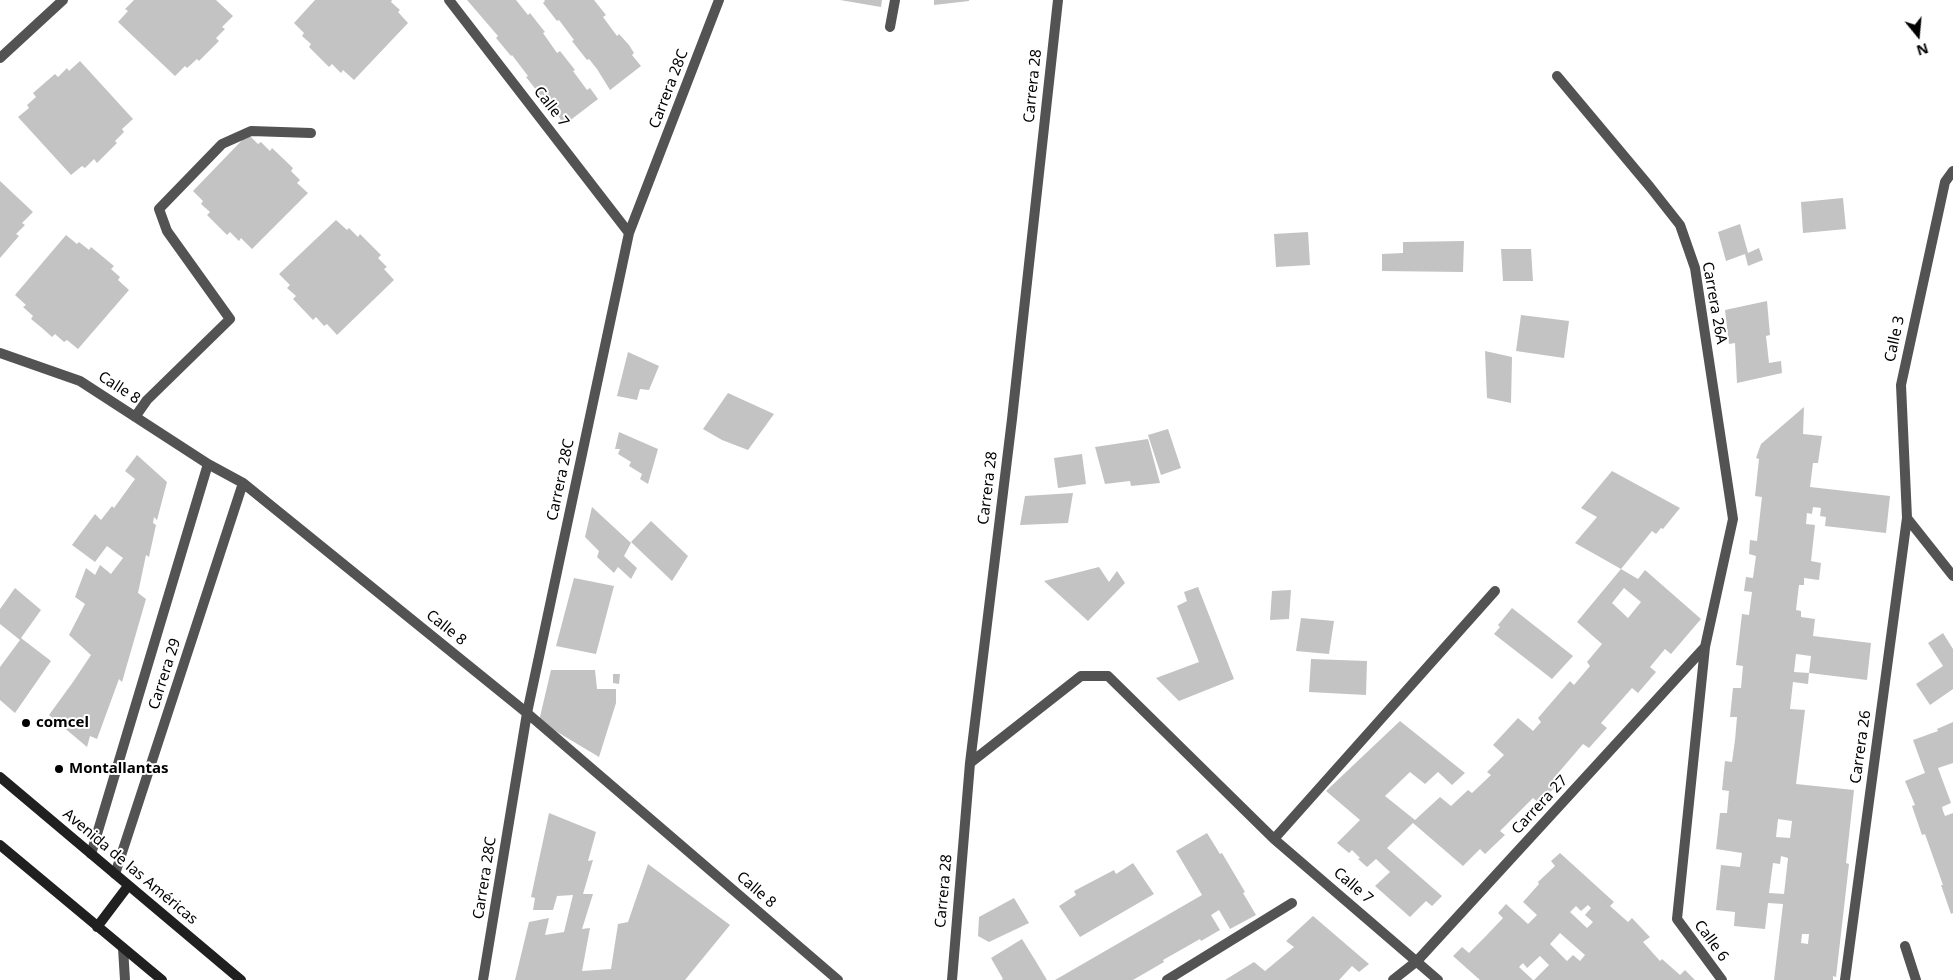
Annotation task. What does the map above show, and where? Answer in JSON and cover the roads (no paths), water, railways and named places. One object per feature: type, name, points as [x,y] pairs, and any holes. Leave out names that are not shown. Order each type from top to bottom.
[{"type":"main road","name":"Avenida de las Américas","points":[[0,778],[241,980]]},
{"type":"main road","points":[[0,845],[162,980]]},
{"type":"main road","points":[[97,927],[128,886]]},
{"type":"street","points":[[0,58],[63,0]]},
{"type":"street","name":"Calle 7","points":[[449,0],[629,233]]},
{"type":"street","name":"Carrera 28C","points":[[483,980],[527,713],[629,233],[719,0]]},
{"type":"street","points":[[890,27],[895,0]]},
{"type":"street","name":"Carrera 28","points":[[952,980],[970,763],[1011,428],[1058,0]]},
{"type":"street","name":"Carrera 26A","points":[[1557,76],[1680,225],[1695,268],[1733,519],[1705,647]]},
{"type":"street","points":[[135,417],[147,400],[230,319],[167,231],[160,209],[222,144],[251,131],[311,133]]},
{"type":"street","name":"Calle 3","points":[[1907,518],[1901,385],[1946,182],[1953,171]]},
{"type":"street","name":"Calle 8","points":[[0,353],[80,381],[208,464],[243,483],[527,713],[838,980]]},
{"type":"street","name":"Carrera 29","points":[[91,854],[208,464]]},
{"type":"street","name":"Carrera 29","points":[[115,874],[243,483]]},
{"type":"street","points":[[1907,518],[1953,576]]},
{"type":"street","name":"Carrera 26","points":[[1846,980],[1907,518]]},
{"type":"street","points":[[1274,839],[1495,591]]},
{"type":"street","name":"Calle 6","points":[[1705,647],[1677,919],[1722,980]]},
{"type":"street","name":"Carrera 27","points":[[1393,980],[1418,961],[1705,647]]},
{"type":"street","name":"Calle 7","points":[[970,763],[1081,676],[1108,676],[1274,839],[1438,980]]},
{"type":"street","points":[[1167,980],[1292,903]]},
{"type":"street","points":[[1905,946],[1916,980]]},
{"type":"street","points":[[123,948],[125,980]]},
{"type":"place","name":"comcel","points":[[26,723]]},
{"type":"place","name":"Montallantas","points":[[59,769]]}]
